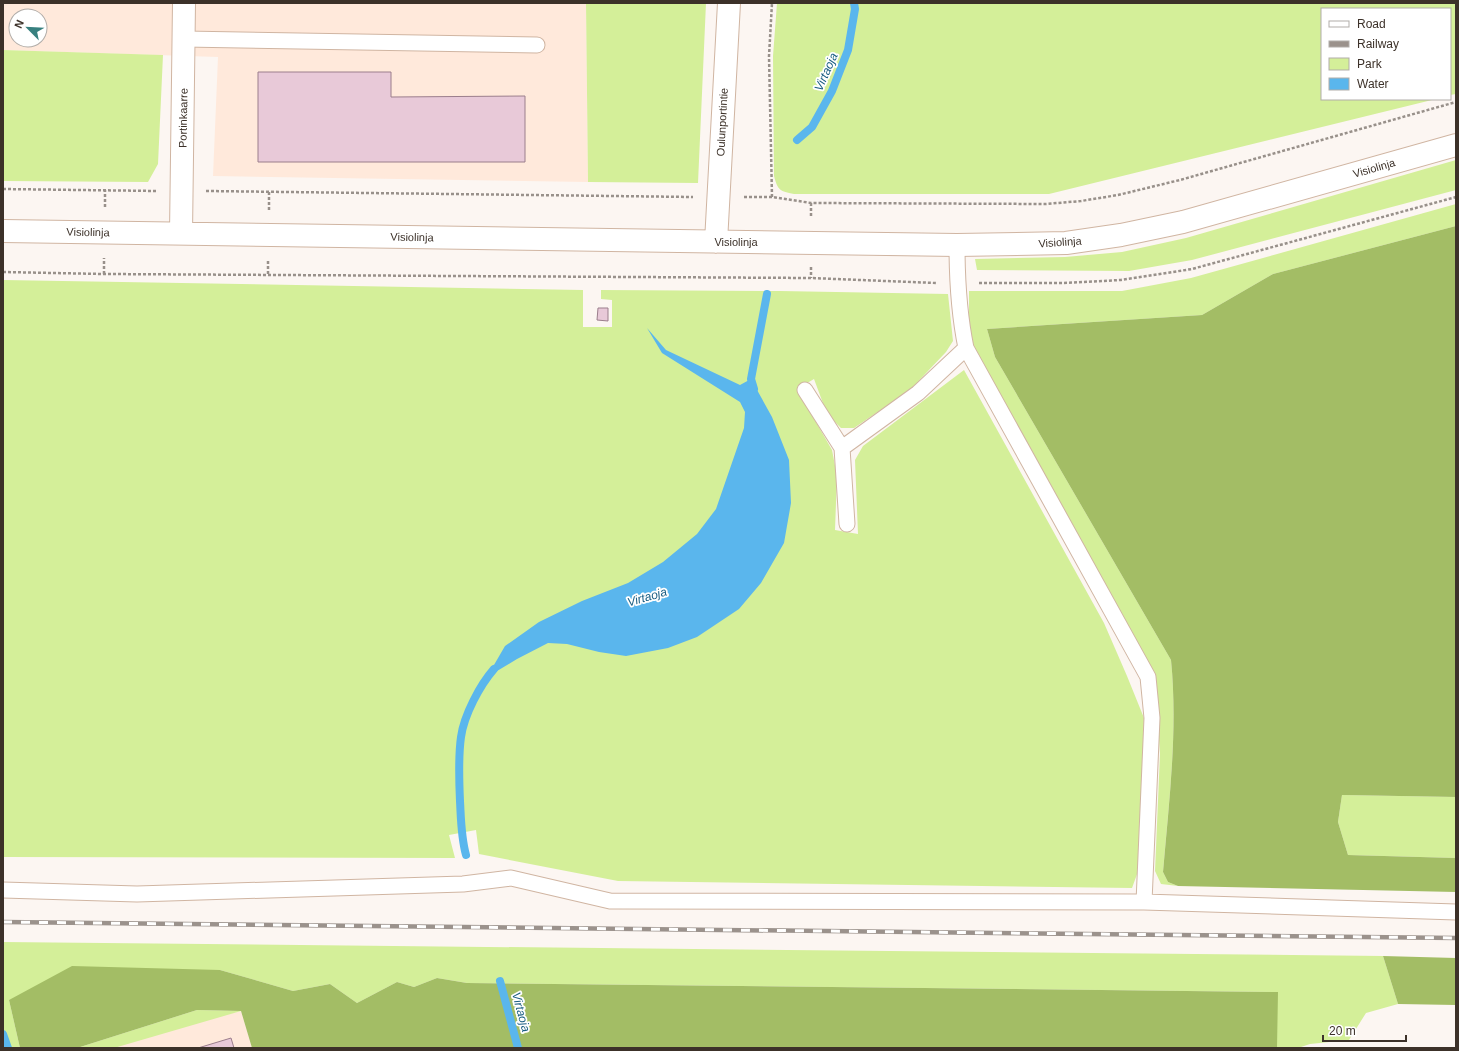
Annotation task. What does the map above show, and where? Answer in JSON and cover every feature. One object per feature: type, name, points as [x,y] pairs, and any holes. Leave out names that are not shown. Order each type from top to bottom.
[{"type":"street","name":"Portinkaarre","points":[[181,233],[184,3]]},
{"type":"street","name":"Oulunportintie","points":[[716,242],[729,3]]},
{"type":"street","name":"Visiolinja","points":[[3,231],[957,245],[1066,243],[1121,236],[1183,222],[1456,145]]},
{"type":"lane","points":[[184,38],[537,45]]},
{"type":"lane","points":[[957,245],[957,283],[961,327],[966,348],[1148,677],[1152,718],[1144,902]]},
{"type":"lane","points":[[842,448],[918,393],[966,348]]},
{"type":"lane","points":[[805,390],[842,448],[846,524]]},
{"type":"lane","points":[[3,890],[137,894],[463,884],[511,878],[610,901],[1144,902],[1456,912]]},
{"type":"path","points":[[772,3],[769,56],[772,197]]},
{"type":"shaded area","points":[[3,3],[586,3],[588,182],[213,176],[218,57],[3,50]]},
{"type":"shaded area","points":[[241,1011],[252,1048],[77,1048]]},
{"type":"green space","points":[[586,3],[706,3],[698,183],[588,182]]},
{"type":"green space","points":[[777,3],[1456,3],[1456,94],[1451,95],[1451,8],[1321,8],[1321,100],[1432,100],[1049,194],[794,194],[780,190],[774,176],[773,56]]},
{"type":"green space","points":[[3,50],[163,55],[158,164],[148,182],[3,181]]},
{"type":"green space","points":[[1456,160],[1456,190],[1192,260],[1129,271],[977,270],[975,259],[1065,257],[1122,252],[1186,238]]},
{"type":"green space","points":[[1456,204],[1456,226],[1273,274],[1202,315],[987,329],[995,357],[1171,660],[1174,713],[1172,766],[1163,872],[1168,882],[1178,886],[1161,884],[1155,871],[1160,754],[1155,677],[975,352],[969,324],[969,291],[1122,291],[1191,278]]},
{"type":"green space","points":[[1456,226],[1456,797],[1342,795],[1338,822],[1348,855],[1456,858],[1456,892],[1178,886],[1168,882],[1163,872],[1172,766],[1174,713],[1171,660],[995,357],[987,329],[1202,315],[1273,274]]},
{"type":"green space","points":[[3,280],[583,290],[583,327],[612,327],[612,300],[601,299],[601,290],[948,294],[953,341],[946,352],[910,390],[854,428],[841,428],[827,414],[814,379],[797,389],[832,450],[837,476],[835,530],[858,534],[855,460],[863,446],[964,370],[1104,623],[1144,718],[1140,866],[1132,888],[618,881],[479,854],[476,830],[449,835],[455,858],[3,857]]},
{"type":"green space","points":[[1342,795],[1456,797],[1456,858],[1348,855],[1338,822]]},
{"type":"green space","points":[[3,942],[1383,956],[1398,1004],[1366,1013],[1349,1040],[1310,1044],[1298,1048],[1277,1048],[1277,992],[467,983],[437,978],[414,987],[397,982],[357,1003],[330,984],[293,991],[220,970],[9,1000],[20,1048],[3,1048]]},
{"type":"green space","points":[[1383,956],[1456,958],[1456,1005],[1398,1004]]},
{"type":"green space","points":[[72,966],[220,970],[293,991],[330,984],[357,1003],[397,982],[414,987],[437,978],[467,983],[1278,992],[1277,1048],[252,1048],[241,1011],[197,1010],[77,1048],[20,1048],[9,1000]]},
{"type":"green space","points":[[197,1010],[241,1011],[114,1048],[77,1048]]},
{"type":"water","points":[[647,328],[666,350],[740,385],[751,379],[772,417],[789,460],[791,503],[784,543],[761,583],[739,609],[697,637],[668,648],[626,656],[599,652],[567,644],[548,643],[487,677],[505,646],[539,622],[582,601],[628,583],[663,562],[697,534],[716,509],[744,428],[745,412],[740,402],[662,353]]},
{"type":"building","points":[[258,72],[391,72],[391,97],[525,96],[525,162],[258,162]]},
{"type":"building","points":[[598,308],[608,308],[608,321],[597,320]]},
{"type":"building","points":[[231,1038],[234,1048],[198,1048]]},
{"type":"waterway","name":"Virtaoja","points":[[797,140],[812,127],[832,91],[848,50],[855,9],[854,3]]},
{"type":"waterway","name":"Virtaoja","points":[[754,389],[751,379],[767,294]]},
{"type":"waterway","name":"Virtaoja","points":[[466,855],[461,821],[459,761],[461,737],[465,719],[473,701],[483,683],[494,669]]},
{"type":"waterway","name":"Virtaoja","points":[[500,981],[518,1048]]},
{"type":"waterway","points":[[3,1034],[8,1048]]},
{"type":"railway","points":[[3,922],[1456,938]]}]
